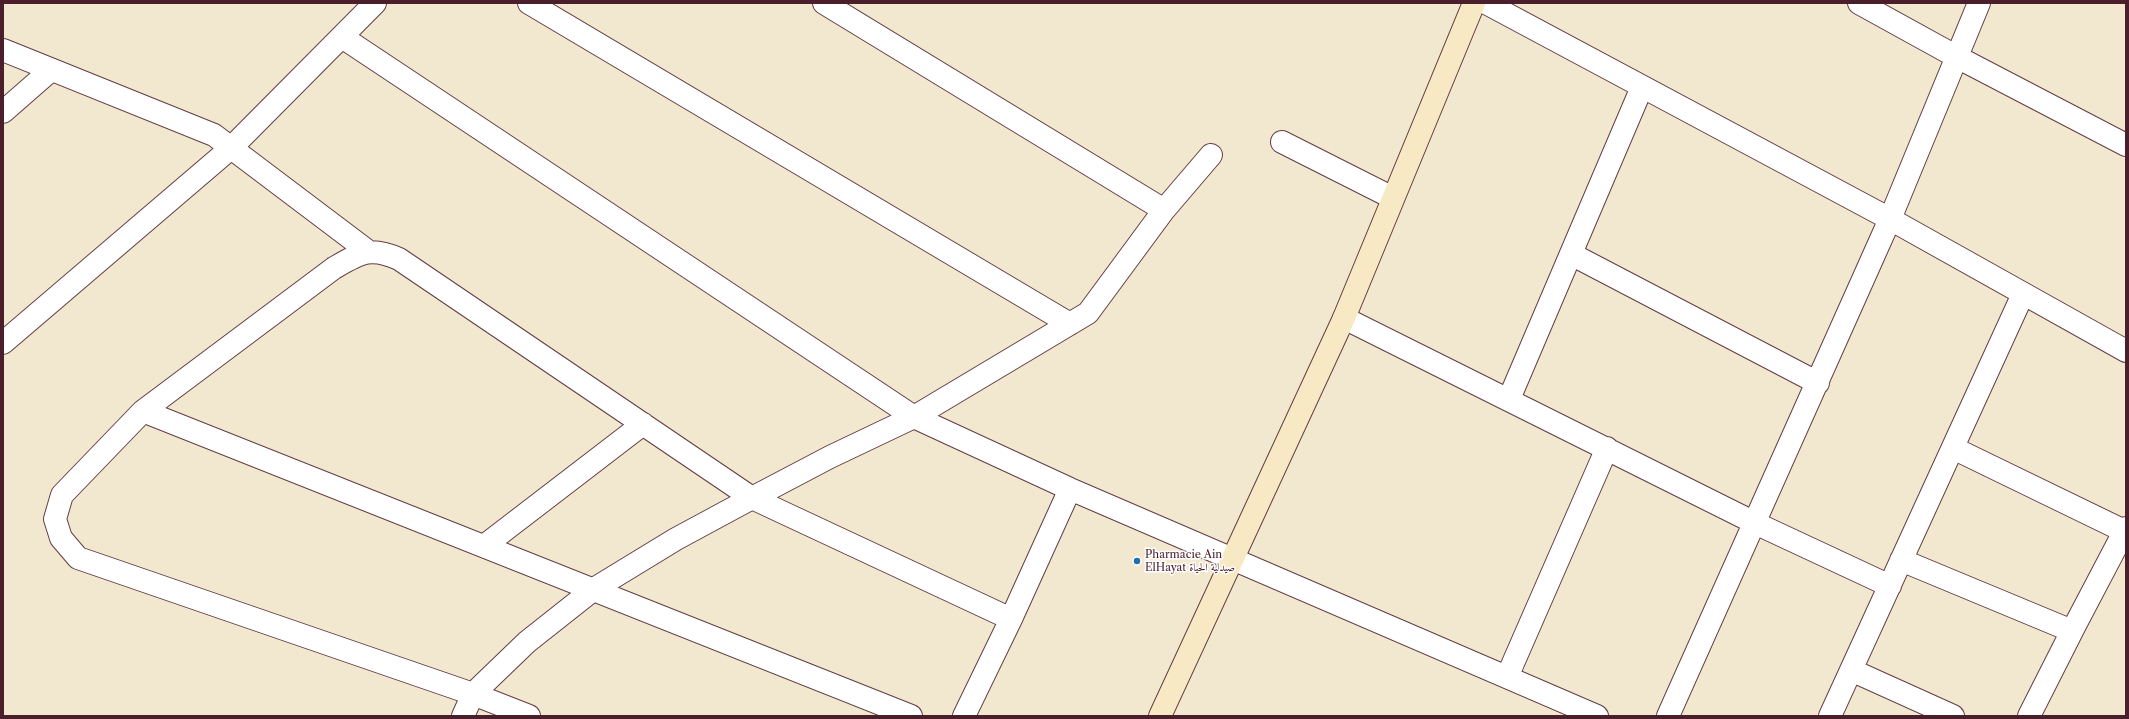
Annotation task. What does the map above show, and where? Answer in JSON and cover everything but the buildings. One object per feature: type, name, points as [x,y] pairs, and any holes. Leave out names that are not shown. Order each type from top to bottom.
[{"type":"street","points":[[3,344],[231,148],[375,3]]},
{"type":"street","points":[[529,3],[1070,324]]},
{"type":"street","points":[[824,3],[1164,210]]},
{"type":"street","points":[[1160,716],[1344,318],[1474,3]]},
{"type":"street","points":[[1486,3],[1890,219],[2126,351]]},
{"type":"street","points":[[1859,3],[1957,57],[2126,146]]},
{"type":"street","points":[[1668,716],[1890,219],[1979,3]]},
{"type":"street","points":[[342,37],[914,417],[1070,489],[1597,716]]},
{"type":"street","points":[[3,50],[214,135],[369,252]]},
{"type":"street","points":[[3,112],[51,70]]},
{"type":"street","points":[[1509,399],[1642,86]]},
{"type":"street","points":[[1282,142],[1393,198]]},
{"type":"street","points":[[463,716],[473,694],[527,642],[594,589],[676,540],[752,498],[830,457],[914,417],[1088,313],[1164,210],[1211,155]]},
{"type":"street","points":[[529,716],[473,694],[78,558],[61,538],[55,519],[62,495],[143,410],[334,268],[352,258],[369,252],[383,252],[399,259],[752,498],[1011,619]]},
{"type":"street","points":[[1571,254],[1818,382]]},
{"type":"street","points":[[1830,716],[2023,294]]},
{"type":"street","points":[[1344,318],[1755,523],[1890,586]]},
{"type":"street","points":[[143,410],[911,716]]},
{"type":"street","points":[[484,546],[643,424]]},
{"type":"street","points":[[1507,677],[1607,448]]},
{"type":"street","points":[[1953,448],[2125,529],[2029,716]]},
{"type":"street","points":[[964,716],[1011,619],[1070,489]]},
{"type":"street","points":[[1901,560],[2072,631]]},
{"type":"street","points":[[1851,670],[1952,716]]},
{"type":"place","name":"Pharmacie Ain ElHayat صيدلية الحياة","points":[[1137,561]]}]
